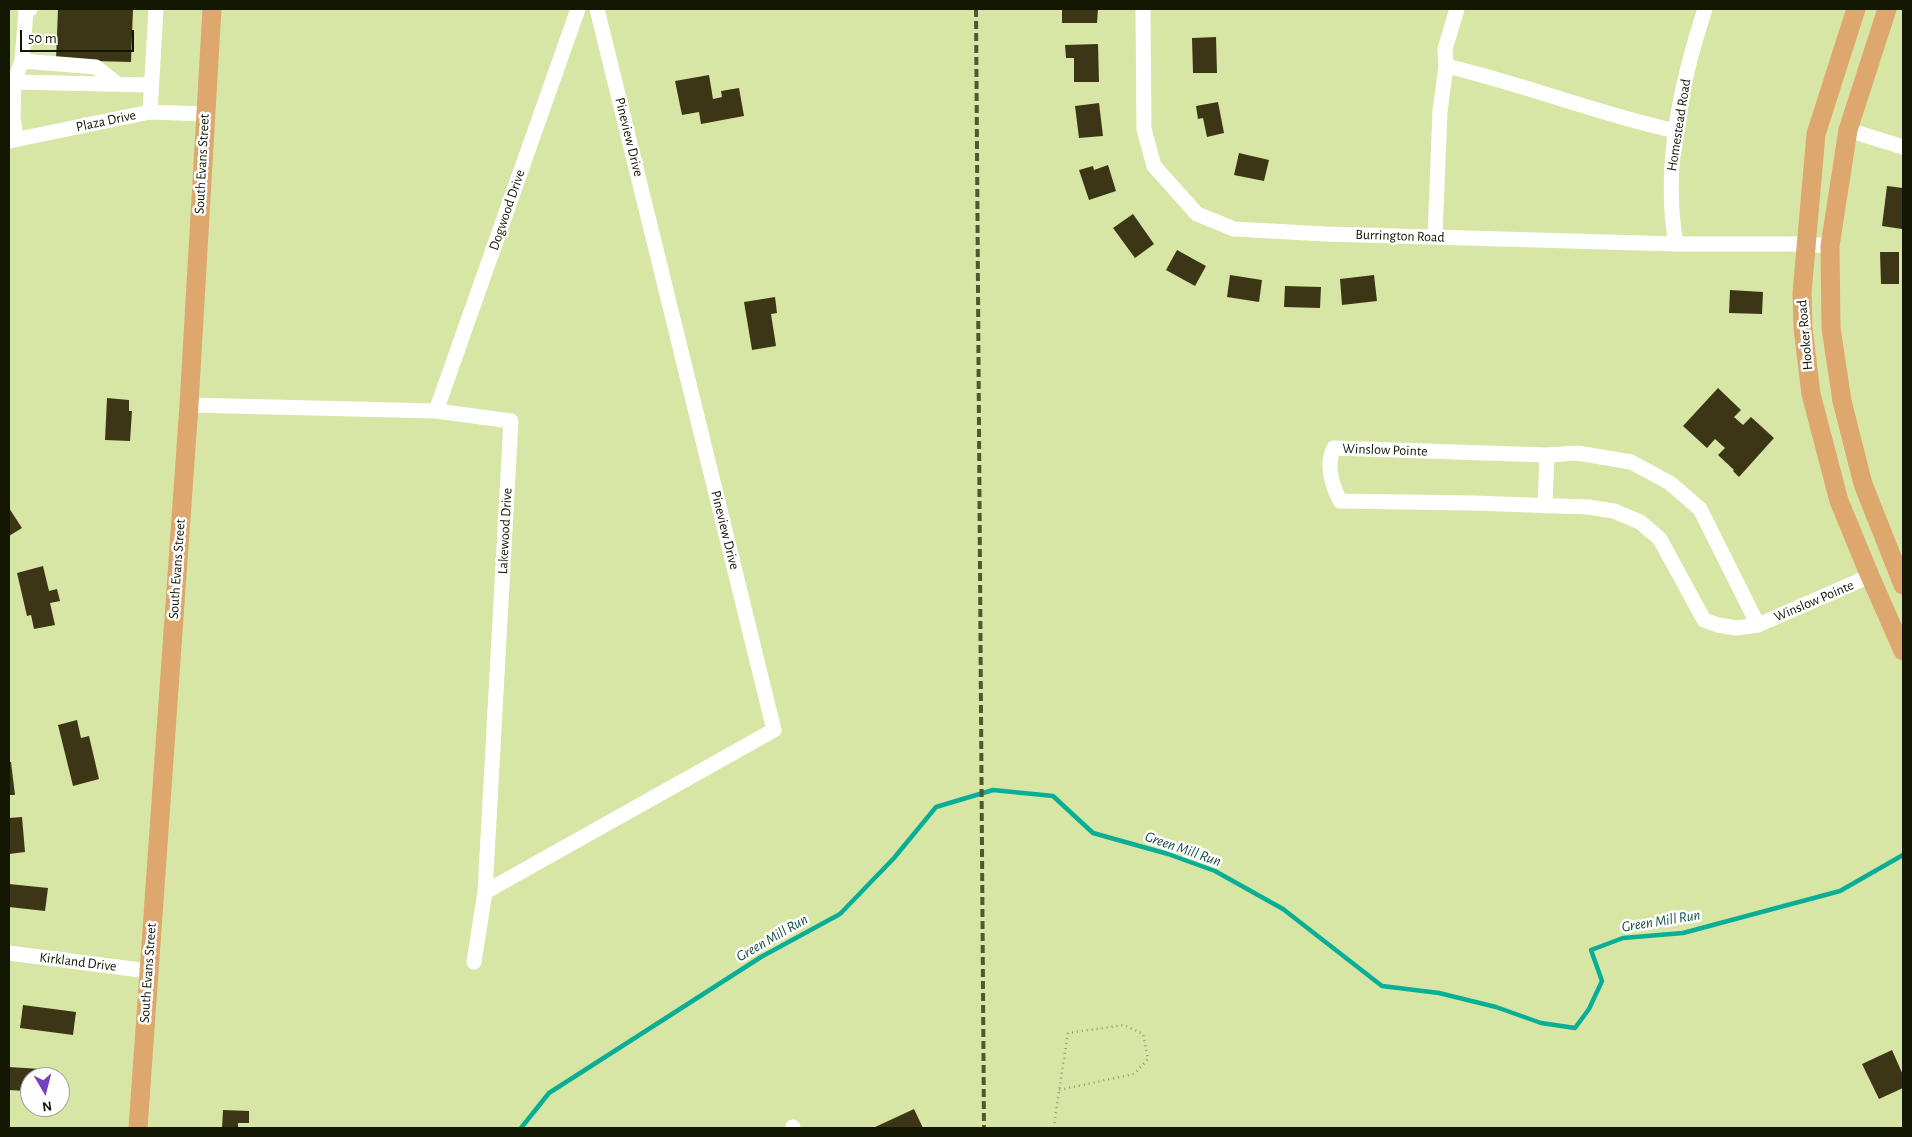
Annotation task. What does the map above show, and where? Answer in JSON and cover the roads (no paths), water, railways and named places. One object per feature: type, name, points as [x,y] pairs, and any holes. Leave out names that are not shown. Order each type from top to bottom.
[{"type":"main road","name":"South Evans Street","points":[[138,1128],[189,405],[212,9]]},
{"type":"main road","name":"Hooker Road","points":[[1856,9],[1816,134],[1805,244],[1802,293],[1803,328],[1811,394],[1839,500],[1903,651]]},
{"type":"main road","name":"Hooker Road","points":[[1887,9],[1848,130],[1830,246],[1831,328],[1842,401],[1863,484],[1899,565],[1903,585]]},
{"type":"street","points":[[12,140],[14,82],[22,61],[26,11],[30,9]]},
{"type":"street","points":[[150,112],[150,84],[156,9]]},
{"type":"street","name":"Dogwood Drive","points":[[436,411],[578,9]]},
{"type":"street","name":"Pineview Drive","points":[[485,892],[774,730],[597,9]]},
{"type":"street","name":"Burrington Road","points":[[1143,9],[1144,129],[1154,166],[1197,214],[1234,229],[1326,234],[1676,244],[1805,244],[1830,246]]},
{"type":"street","points":[[1435,237],[1440,111],[1446,66],[1445,49],[1457,9]]},
{"type":"street","name":"Homestead Road","points":[[1676,244],[1672,223],[1671,167],[1690,55],[1706,9]]},
{"type":"street","points":[[22,61],[96,67],[116,83]]},
{"type":"street","points":[[1446,66],[1521,86],[1603,113],[1676,131]]},
{"type":"street","points":[[14,82],[150,84]]},
{"type":"street","name":"Plaza Drive","points":[[12,140],[150,112],[205,114]]},
{"type":"street","points":[[1848,130],[1903,147]]},
{"type":"street","name":"Lakewood Drive","points":[[189,405],[436,411],[511,421],[485,892],[474,962]]},
{"type":"street","name":"Winslow Pointe","points":[[1758,625],[1700,509],[1670,482],[1631,462],[1578,453],[1547,455],[1334,448],[1329,458],[1332,484],[1340,501],[1472,502],[1588,507],[1614,511],[1640,522],[1660,539],[1704,620],[1718,625],[1736,628],[1758,625],[1870,576]]},
{"type":"street","points":[[1545,506],[1547,455]]},
{"type":"street","name":"Kirkland Drive","points":[[9,953],[148,971]]},
{"type":"waterway","name":"Green Mill Run","points":[[521,1128],[549,1093],[761,957],[840,914],[894,858],[936,807],[993,790],[1053,796],[1093,833],[1168,854],[1215,871],[1283,909],[1382,986],[1439,993],[1496,1007],[1541,1023],[1575,1028],[1589,1009],[1602,981],[1591,950],[1623,938],[1683,933],[1840,891],[1903,855]]},
{"type":"railway","points":[[976,9],[984,1128]]}]
